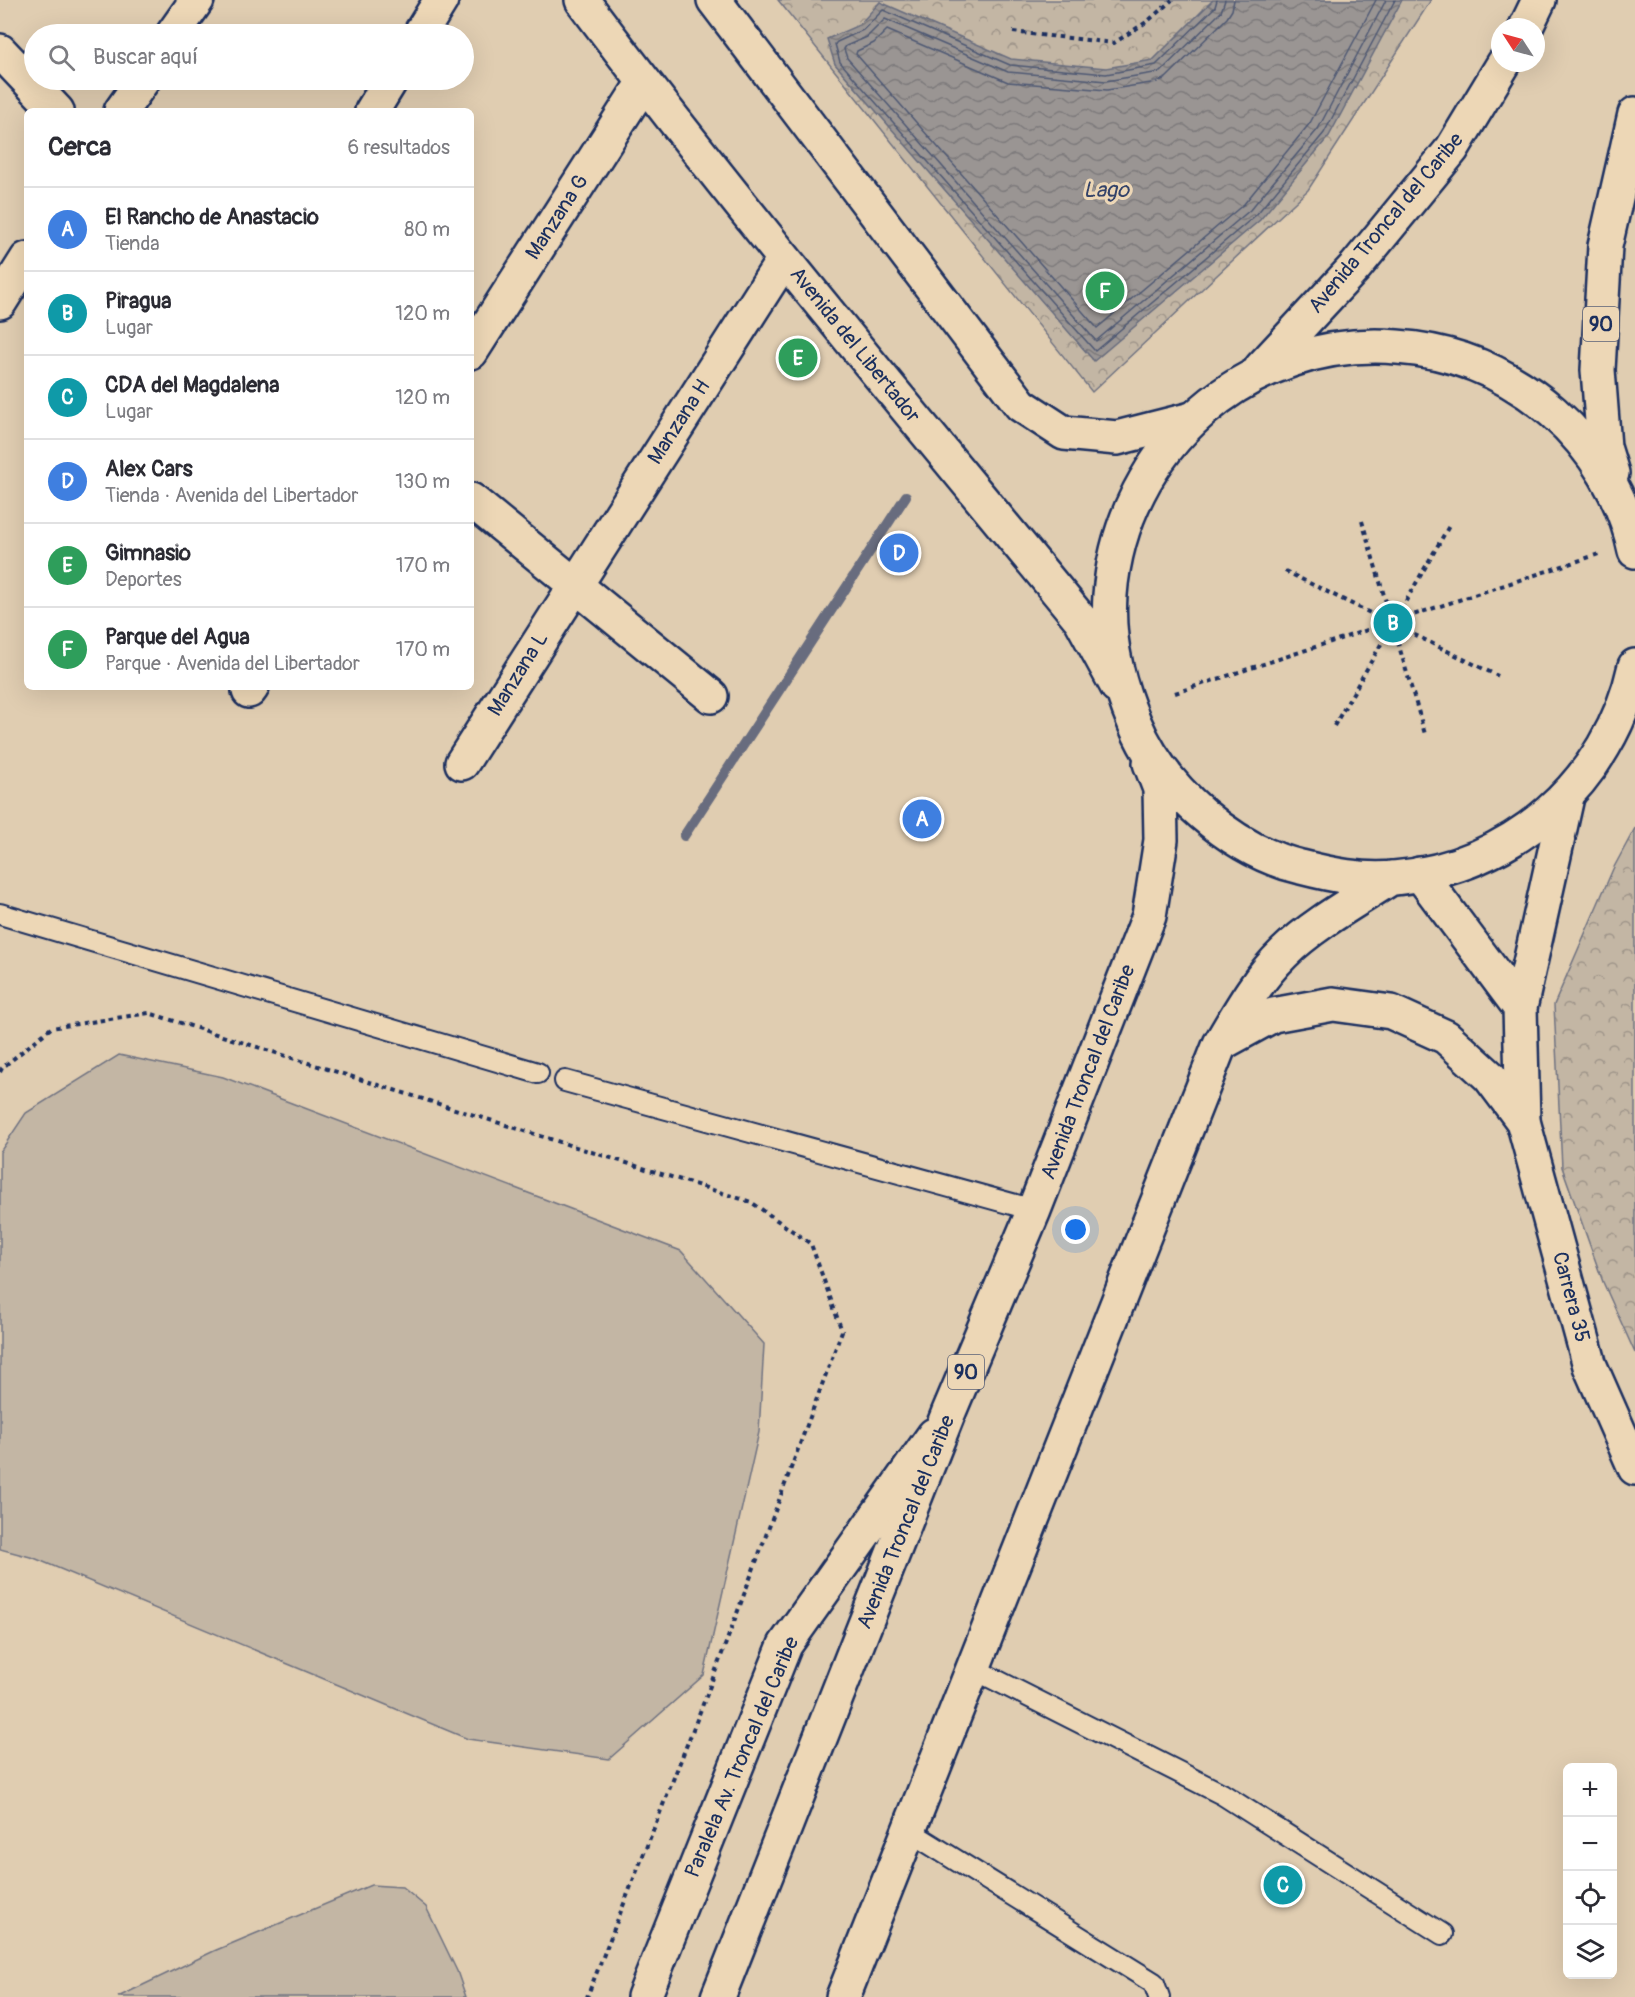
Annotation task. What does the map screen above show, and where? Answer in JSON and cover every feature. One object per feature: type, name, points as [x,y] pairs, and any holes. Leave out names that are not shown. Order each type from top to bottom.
[{"type":"main road","points":[[180,24],[197,0]]},
{"type":"main road","points":[[426,24],[441,0]]},
{"type":"main road","name":"Avenida del Libertador","points":[[582,0],[784,259],[1081,620],[1122,694]]},
{"type":"main road","points":[[714,0],[1021,405],[1064,433],[1117,438],[1192,419]]},
{"type":"main road","points":[[1530,18],[1539,0]]},
{"type":"main road","points":[[0,51],[24,76]]},
{"type":"main road","name":"Avenida Troncal del Caribe","points":[[1257,374],[1356,266],[1452,149],[1499,72]]},
{"type":"main road","name":"Manzana G","points":[[474,347],[644,82]]},
{"type":"main road","points":[[37,90],[54,108]]},
{"type":"main road","points":[[123,108],[136,90]]},
{"type":"main road","points":[[374,108],[385,90]]},
{"type":"main road","name":"90","points":[[1633,541],[1604,447],[1598,370],[1605,246],[1635,114]]},
{"type":"main road","name":"Manzana H","points":[[574,585],[784,259]]},
{"type":"main road","points":[[0,302],[24,264]]},
{"type":"main road","points":[[1633,541],[1608,478],[1575,432],[1532,394],[1481,365],[1426,349],[1368,344],[1311,353],[1257,374],[1223,394],[1192,419],[1160,457],[1135,500],[1118,547],[1110,596],[1112,646],[1122,694],[1141,739],[1169,781],[1204,816],[1245,845],[1292,865],[1340,877],[1406,876],[1474,859],[1524,833],[1567,797],[1604,749],[1629,694],[1635,666]]},
{"type":"main road","points":[[474,502],[711,696]]},
{"type":"main road","name":"Manzana L","points":[[462,764],[574,585]]},
{"type":"main road","name":"Avenida Troncal del Caribe","points":[[718,1997],[948,1414],[1034,1210],[1149,916],[1161,840],[1160,789],[1141,739]]},
{"type":"main road","points":[[1523,1121],[1520,1008],[1567,797]]},
{"type":"main road","points":[[1406,876],[1520,1008]]},
{"type":"main road","points":[[843,1997],[1220,1044],[1249,994],[1284,952],[1327,920],[1406,876]]},
{"type":"main road","points":[[1220,1044],[1274,1015],[1333,1004],[1391,1012],[1446,1037],[1490,1077],[1523,1121]]},
{"type":"main road","name":"Carrera 35","points":[[1523,1121],[1590,1366],[1635,1468]]},
{"type":"main road","name":"Paralela Av. Troncal del Caribe","points":[[644,1997],[785,1645],[948,1414]]},
{"type":"lane","points":[[0,914],[538,1073]]},
{"type":"lane","points":[[565,1081],[1034,1210]]},
{"type":"lane","points":[[972,1668],[1222,1794],[1443,1934]]},
{"type":"lane","points":[[909,1831],[1154,1983],[1159,1997]]},
{"type":"path","points":[[1013,32],[1114,43],[1148,21],[1173,0]]},
{"type":"path","points":[[1362,521],[1425,734]]},
{"type":"path","points":[[1334,726],[1449,526]]},
{"type":"path","points":[[1175,693],[1600,554]]},
{"type":"path","points":[[1285,571],[1498,676]]},
{"type":"path","points":[[0,1072],[51,1028],[149,1013],[751,1202],[811,1244],[842,1331],[711,1683],[587,1997]]},
{"type":"green space","name":"Lago","points":[[778,0],[1431,0],[1308,190],[1092,392]]},
{"type":"green space","points":[[1635,828],[1635,1353],[1603,1282],[1562,1167],[1554,1005],[1613,869]]},
{"type":"green space","points":[[119,1055],[223,1077],[681,1251],[764,1344],[759,1432],[704,1675],[609,1759],[468,1739],[34,1558],[0,1549],[0,1152],[26,1113]]},
{"type":"green space","points":[[371,1885],[402,1887],[426,1907],[457,1971],[466,1997],[118,1997],[214,1951]]},
{"type":"water","name":"Lago","points":[[1213,0],[1402,0],[1329,136],[1260,220],[1094,361],[835,64],[827,39],[859,25],[880,2],[1011,59],[1106,68],[1153,60]]},
{"type":"waterway","points":[[684,836],[906,496]]},
{"type":"place","name":"Parque del Agua","points":[[1105,291]]},
{"type":"place","name":"Gimnasio","points":[[798,358]]},
{"type":"place","name":"Alex Cars","points":[[899,553]]},
{"type":"place","name":"Piragua","points":[[1393,623]]},
{"type":"place","name":"El Rancho de Anastacio","points":[[922,819]]},
{"type":"place","name":"CDA del Magdalena","points":[[1283,1885]]}]
